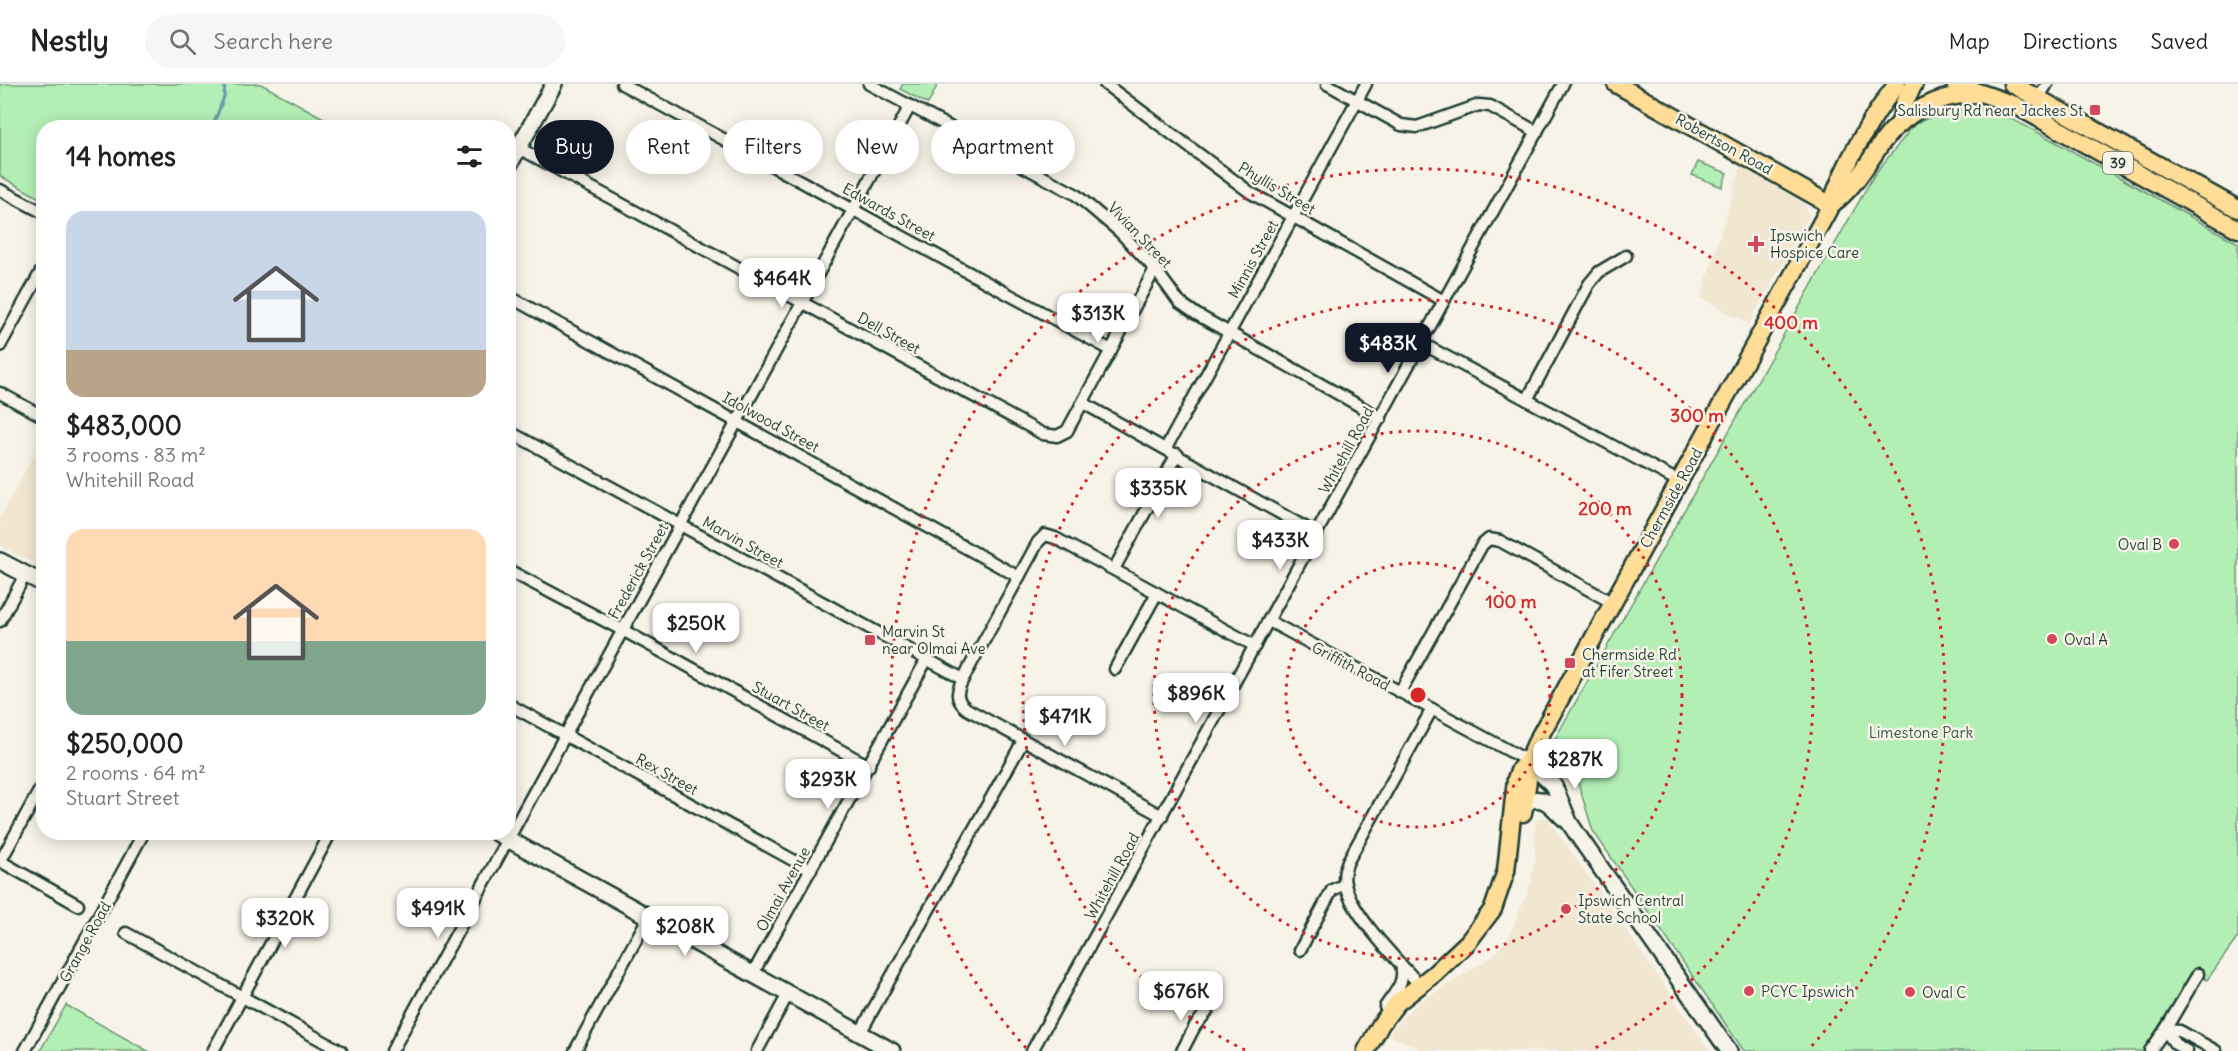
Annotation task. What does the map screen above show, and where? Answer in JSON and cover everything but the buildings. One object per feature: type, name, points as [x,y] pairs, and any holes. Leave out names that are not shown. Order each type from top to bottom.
[{"type":"main road","points":[[516,153],[554,84]]},
{"type":"main road","name":"Robertson Road","points":[[1616,84],[1832,205]]},
{"type":"main road","name":"Chermside Road","points":[[1434,974],[1474,935],[1496,902],[1506,871],[1515,783],[1520,769],[1528,761],[1832,205],[1838,184],[1891,84]]},
{"type":"main road","points":[[1878,111],[1897,84]]},
{"type":"main road","name":"Chermside Road","points":[[1832,205],[1848,192],[1883,142],[1899,126],[1904,103],[1914,84]]},
{"type":"main road","points":[[1955,84],[1997,97]]},
{"type":"main road","name":"39","points":[[2012,84],[2034,106],[2238,229]]},
{"type":"main road","name":"39","points":[[1899,126],[1919,110],[1942,98],[1967,94],[1997,97],[2034,106],[2238,209]]},
{"type":"main road","points":[[0,561],[36,581]]},
{"type":"main road","name":"Chermside Road","points":[[1366,1051],[1397,1003],[1419,984],[1449,967],[1478,945],[1496,924],[1517,870],[1523,807],[1530,771],[1528,761]]},
{"type":"main road","name":"Griffith Road","points":[[1528,761],[1554,786],[1571,825],[1586,848],[1729,1051]]},
{"type":"main road","name":"Griffith Road","points":[[1528,761],[1546,766],[1563,783],[1586,848]]},
{"type":"main road","points":[[1523,807],[1533,800],[1544,800],[1571,825]]},
{"type":"main road","points":[[508,840],[892,1051]]},
{"type":"street","name":"Edwards Street","points":[[621,84],[1111,350]]},
{"type":"street","name":"Vivian Street","points":[[869,84],[1075,194],[1120,232],[1155,269],[1179,302],[1380,418]]},
{"type":"street","name":"Phyllis Street","points":[[1105,84],[1251,193],[1444,301]]},
{"type":"street","points":[[1327,84],[1401,125],[1417,127],[1479,105],[1490,106],[1537,132]]},
{"type":"street","name":"Minnis Street","points":[[1166,448],[1366,84]]},
{"type":"street","name":"Whitehill Road","points":[[1032,1051],[1563,84]]},
{"type":"street","points":[[2034,106],[2047,84]]},
{"type":"street","name":"Frederick Street","points":[[516,813],[566,736],[910,106]]},
{"type":"street","name":"Dell Street","points":[[519,148],[1043,434],[1057,436],[1067,431],[1083,403]]},
{"type":"street","points":[[0,190],[36,209]]},
{"type":"street","points":[[1527,400],[1589,284],[1599,272],[1626,256]]},
{"type":"street","points":[[1155,269],[1083,403],[1317,534]]},
{"type":"street","points":[[0,346],[36,281]]},
{"type":"street","name":"Idolwood Street","points":[[516,300],[1019,577]]},
{"type":"street","points":[[1421,343],[1680,482]]},
{"type":"street","points":[[0,393],[36,413]]},
{"type":"street","name":"Marvin Street","points":[[516,435],[963,679]]},
{"type":"street","points":[[1114,569],[1177,454]]},
{"type":"street","points":[[1162,816],[1023,741],[962,705],[957,696],[963,679],[1038,542],[1045,535],[1055,538],[1256,646]]},
{"type":"street","points":[[1400,693],[1482,545],[1490,539],[1500,541],[1613,603]]},
{"type":"street","name":"Stuart Street","points":[[516,574],[868,766]]},
{"type":"street","points":[[0,621],[26,575]]},
{"type":"street","points":[[1116,669],[1157,593]]},
{"type":"street","name":"Griffith Road","points":[[1269,621],[1528,761]]},
{"type":"street","name":"Olmai Avenue","points":[[752,975],[927,659]]},
{"type":"street","name":"Rex Street","points":[[516,708],[811,870]]},
{"type":"street","points":[[1419,984],[1367,924],[1345,884],[1344,874],[1347,863],[1432,710]]},
{"type":"street","points":[[860,1033],[1023,741]]},
{"type":"street","points":[[36,797],[0,862],[78,905]]},
{"type":"street","name":"Grange Road","points":[[25,1051],[140,840]]},
{"type":"street","points":[[213,1051],[327,840]]},
{"type":"street","name":"Frederick Street","points":[[392,1051],[499,840]]},
{"type":"street","points":[[1300,950],[1332,890],[1345,884]]},
{"type":"street","points":[[575,1051],[648,918]]},
{"type":"street","points":[[126,933],[341,1051]]},
{"type":"street","points":[[1380,1027],[1383,1009],[1402,981],[1403,972],[1400,963]]},
{"type":"street","points":[[2150,1051],[2198,974]]},
{"type":"street","points":[[757,1051],[788,994]]},
{"type":"street","points":[[1182,1051],[1195,1026],[1208,1010]]},
{"type":"street","points":[[2165,1030],[2175,1044],[2187,1051]]},
{"type":"street","points":[[2165,1030],[2181,1031],[2216,1051]]},
{"type":"shaded area","name":"Ipswich Hospice Care","points":[[1741,166],[1805,203],[1808,217],[1749,324],[1701,298]]},
{"type":"shaded area","points":[[36,452],[36,565],[0,545],[0,517]]},
{"type":"shaded area","name":"Ipswich Central State School","points":[[1541,817],[1548,819],[1710,1051],[1426,1051],[1389,1035],[1406,1014],[1420,1002],[1492,957],[1510,935],[1531,883],[1535,860],[1535,821]]},
{"type":"green space","points":[[0,84],[261,84],[327,120],[36,120],[36,196],[0,176]]},
{"type":"green space","points":[[903,84],[938,84],[928,104],[900,89]]},
{"type":"green space","name":"Limestone Park","points":[[1990,108],[2238,243],[2238,937],[2207,980],[2194,972],[2143,1051],[1744,1051],[1593,831],[1578,783],[1550,756],[1548,751],[1874,175],[1915,124],[1948,110]]},
{"type":"green space","points":[[1698,162],[1727,173],[1722,187],[1692,175]]},
{"type":"green space","points":[[66,1005],[148,1051],[40,1051]]},
{"type":"waterway","points":[[215,120],[224,97],[225,84]]},
{"type":"place","name":"Salisbury Rd near Jackes St","points":[[2095,110]]},
{"type":"place","name":"Ipswich Hospice Care","points":[[1756,244]]},
{"type":"place","name":"Oval B","points":[[2174,544]]},
{"type":"place","name":"Oval A","points":[[2052,639]]},
{"type":"place","name":"Marvin St near Olmai Ave","points":[[870,640]]},
{"type":"place","name":"Chermside Rd at Fifer Street","points":[[1570,663]]},
{"type":"place","name":"Ipswich Central State School","points":[[1566,909]]},
{"type":"place","name":"PCYC Ipswich","points":[[1749,991]]},
{"type":"place","name":"Oval C","points":[[1910,992]]}]
